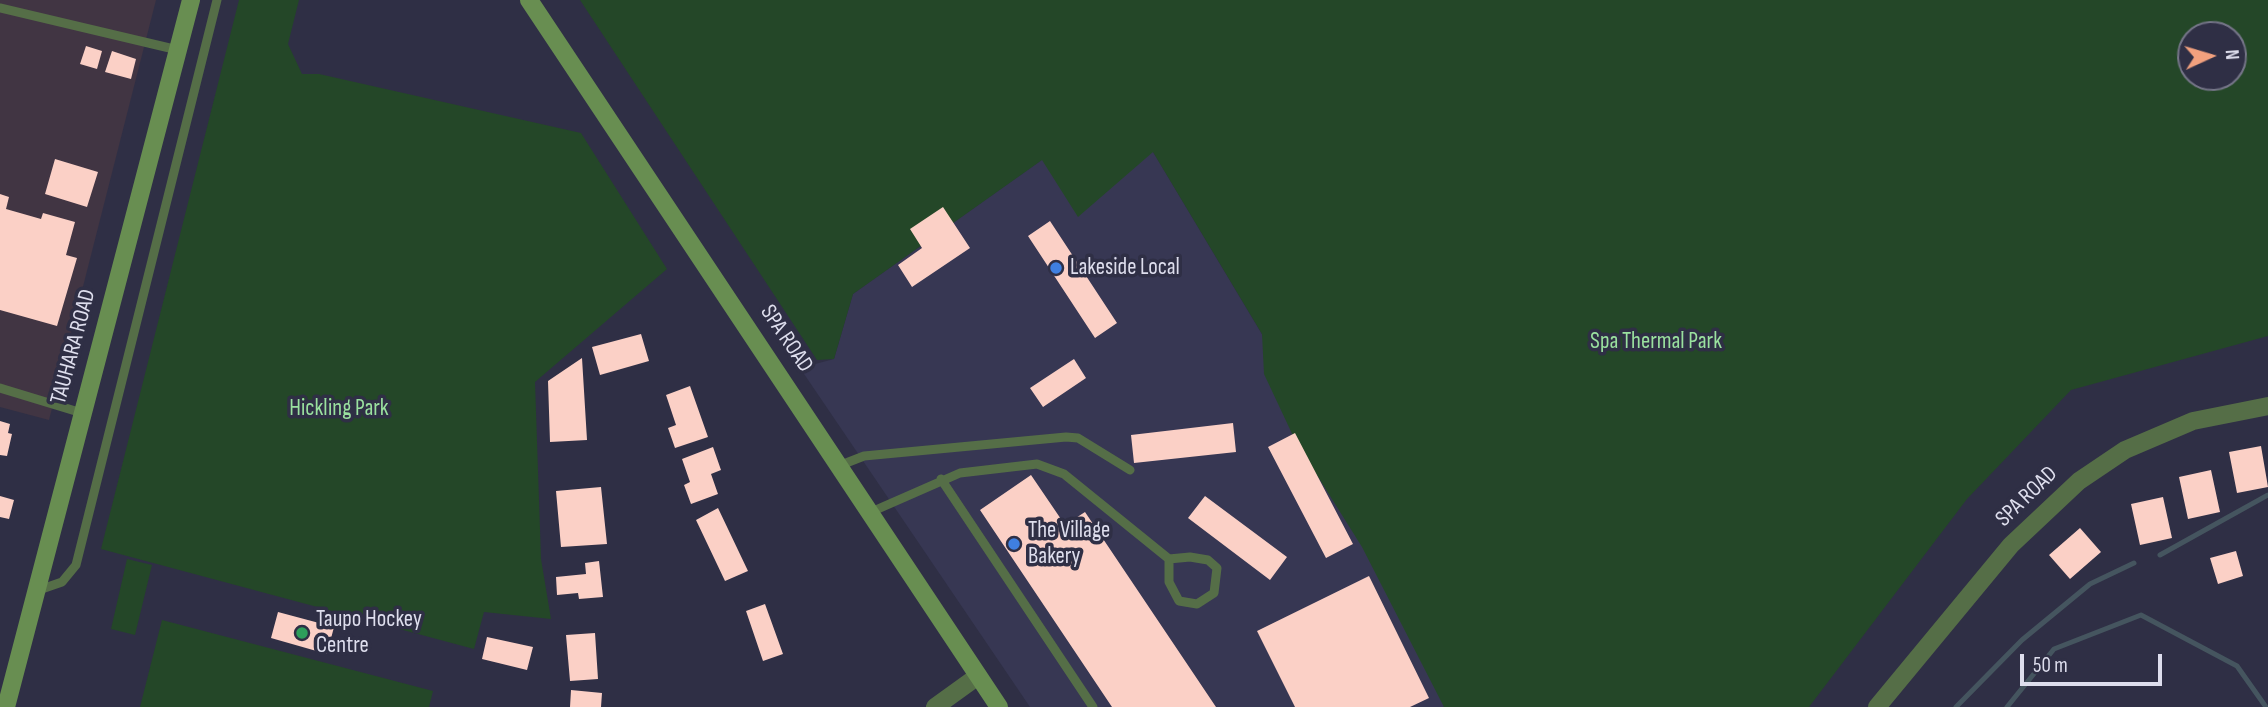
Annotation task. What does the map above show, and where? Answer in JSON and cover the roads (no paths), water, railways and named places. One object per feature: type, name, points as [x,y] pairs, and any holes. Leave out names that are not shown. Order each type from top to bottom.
[{"type":"main road","name":"TAUHARA ROAD","points":[[6,707],[191,0]]},
{"type":"main road","name":"SPA ROAD","points":[[535,2],[999,707]]},
{"type":"street","name":"SPA ROAD","points":[[1877,707],[2011,545],[2079,481],[2125,450],[2193,421],[2268,406]]},
{"type":"street","points":[[935,707],[978,676]]},
{"type":"lane","points":[[36,591],[62,582],[76,565],[217,0]]},
{"type":"lane","points":[[0,8],[178,50]]},
{"type":"lane","points":[[0,388],[82,413]]},
{"type":"lane","points":[[841,466],[863,456],[1066,437],[1078,439],[1130,470]]},
{"type":"lane","points":[[871,512],[941,479],[960,473],[1037,464],[1064,474],[1169,559],[1190,557],[1208,560],[1217,568],[1214,593],[1197,604],[1179,601],[1169,582],[1169,559]]},
{"type":"lane","points":[[941,479],[1093,707]]},
{"type":"waterway","points":[[2160,555],[2268,495]]},
{"type":"waterway","points":[[1956,707],[2022,640],[2090,584],[2134,563]]},
{"type":"waterway","points":[[2007,707],[2054,649],[2141,615],[2237,666],[2266,707]]},
{"type":"place","name":"Lakeside Local","points":[[1056,268]]},
{"type":"place","name":"The Village Bakery","points":[[1014,544]]},
{"type":"place","name":"Taupo Hockey Centre","points":[[302,633]]},
{"type":"park label","name":"Spa Thermal Park","points":[[1656,342]]},
{"type":"park label","name":"Hickling Park","points":[[339,409]]}]
